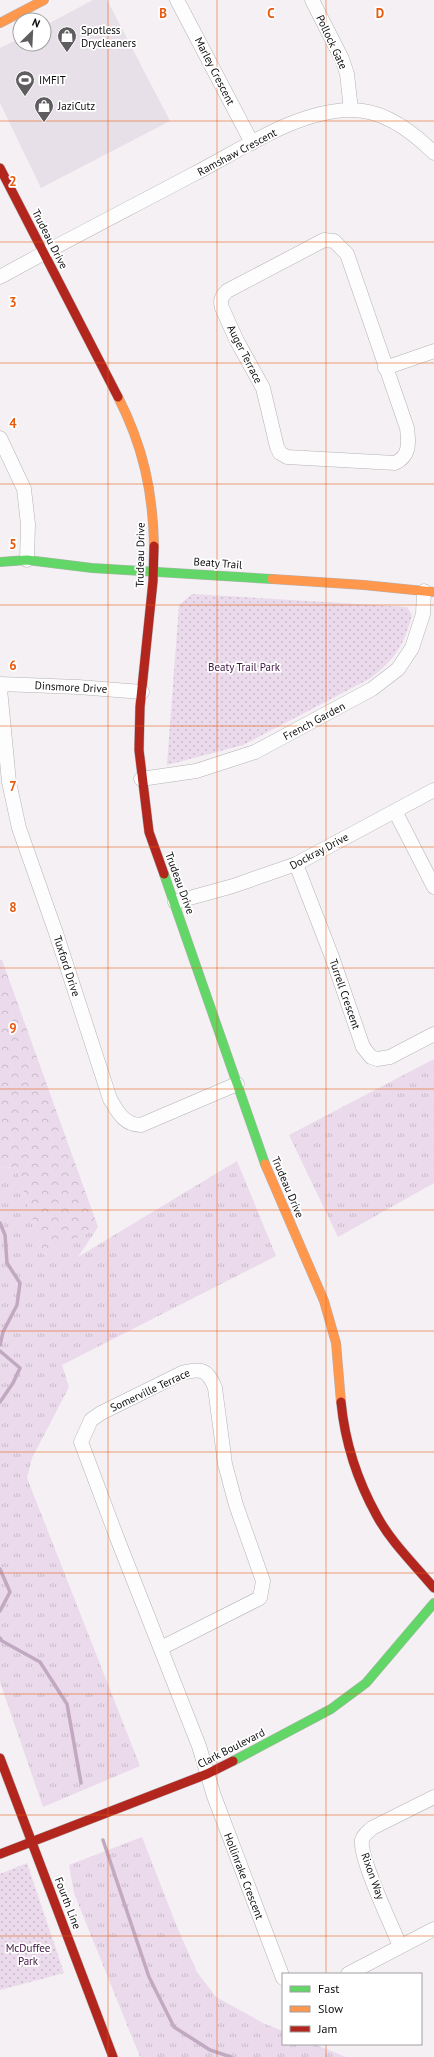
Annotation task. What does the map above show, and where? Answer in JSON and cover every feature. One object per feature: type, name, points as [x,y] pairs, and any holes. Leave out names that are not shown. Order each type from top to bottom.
[{"type":"street","points":[[0,23],[44,0]]},
{"type":"street","name":"Marley Crescent","points":[[177,0],[252,143]]},
{"type":"street","name":"Pollock Gate","points":[[312,0],[342,58],[347,74],[351,110]]},
{"type":"street","name":"Ramshaw Crescent","points":[[0,278],[44,253],[252,143],[304,118],[322,113],[351,110],[374,114],[401,125],[415,134],[434,153]]},
{"type":"street","name":"Trudeau Drive","points":[[0,168],[122,406],[139,443],[150,488],[154,531],[154,571],[138,738],[141,779],[149,832],[261,1155],[324,1301],[336,1342],[342,1410],[348,1446],[357,1474],[378,1517],[399,1547],[434,1588]]},
{"type":"street","name":"Auger Terrace","points":[[324,240],[334,242],[342,247],[349,259],[385,368],[407,428],[409,445],[401,461],[395,464],[379,464],[287,457],[280,453],[277,447],[263,388],[237,340],[222,308],[220,302],[222,296],[232,287],[324,240]]},
{"type":"street","points":[[385,368],[434,351]]},
{"type":"street","points":[[0,438],[24,489],[28,524],[27,560]]},
{"type":"street","name":"Beaty Trail","points":[[0,562],[27,560],[92,568],[364,585],[429,591]]},
{"type":"street","name":"French Garden","points":[[141,779],[170,776],[196,771],[255,752],[372,689],[398,669],[412,648],[429,591]]},
{"type":"street","name":"Dinsmore Drive","points":[[0,684],[78,687],[142,692]]},
{"type":"street","name":"Tuxford Drive","points":[[0,689],[6,800],[25,847],[56,933],[110,1099],[117,1112],[124,1120],[134,1125],[141,1125],[237,1084]]},
{"type":"street","name":"Dockray Drive","points":[[174,902],[239,884],[296,864],[434,790]]},
{"type":"street","points":[[395,811],[434,888]]},
{"type":"street","name":"Turrell Crescent","points":[[296,864],[332,957],[363,1047],[372,1057],[384,1059],[434,1034]]},
{"type":"street","name":"Somerville Terrace","points":[[161,1648],[260,1598],[263,1581],[236,1505],[225,1464],[215,1388],[211,1378],[204,1371],[194,1370],[182,1373],[101,1413],[88,1424],[81,1442],[119,1544],[199,1746],[207,1774]]},
{"type":"street","name":"Clark Boulevard","points":[[0,1854],[207,1774],[312,1720],[349,1697],[381,1666],[434,1603]]},
{"type":"street","name":"Fourth Line","points":[[0,1758],[113,2057]]},
{"type":"street","name":"Hollinrake Crescent","points":[[207,1774],[282,1975]]},
{"type":"street","name":"Rixon Way","points":[[400,1946],[366,1862],[362,1841],[364,1835],[372,1828],[434,1796]]},
{"type":"street","points":[[350,1973],[434,1928]]},
{"type":"shaded area","points":[[93,0],[107,0],[170,121],[41,188],[0,103],[0,48],[12,42],[12,52],[52,52],[52,22]]},
{"type":"green space","name":"Beaty Trail Park","points":[[192,594],[407,607],[412,615],[406,635],[398,650],[387,664],[371,678],[243,745],[167,765],[179,605]]},
{"type":"green space","points":[[0,960],[2,960],[98,1227],[44,1255],[16,1168],[0,1167]]},
{"type":"green space","points":[[434,1059],[434,1183],[338,1237],[289,1135]]},
{"type":"green space","points":[[237,1161],[276,1256],[62,1365],[69,1387],[32,1458],[27,1478],[140,1766],[43,1807],[0,1682],[0,1167],[16,1168],[44,1255],[98,1227],[78,1257]]},
{"type":"green space","points":[[142,1837],[177,1927],[197,1972],[216,1997],[265,2024],[282,2031],[282,2045],[316,2045],[346,2057],[140,2057],[74,1893],[69,1865]]},
{"type":"green space","name":"McDuffee Park","points":[[27,1863],[64,1973],[0,1990],[0,1874]]},
{"type":"waterway","points":[[0,1223],[5,1235],[7,1263],[20,1283],[17,1305],[3,1332],[0,1345]]},
{"type":"waterway","points":[[0,1351],[20,1368],[13,1383],[0,1402]]},
{"type":"waterway","points":[[0,1569],[10,1592],[0,1611]]},
{"type":"waterway","points":[[0,1638],[2,1641],[40,1662],[67,1704],[81,1783]]},
{"type":"waterway","points":[[103,1840],[149,1977],[174,2027],[210,2050],[231,2057]]},
{"type":"traffic: fast","points":[[0,562],[27,560],[92,568],[272,579]]},
{"type":"traffic: fast","points":[[164,874],[265,1164]]},
{"type":"traffic: fast","points":[[233,1761],[331,1709],[366,1683],[434,1603]]},
{"type":"traffic: slow","points":[[0,23],[44,0]]},
{"type":"traffic: slow","points":[[118,397],[134,433],[145,469],[149,488],[154,546]]},
{"type":"traffic: slow","points":[[272,579],[364,585],[434,592]]},
{"type":"traffic: slow","points":[[265,1164],[324,1301],[336,1343],[341,1402]]},
{"type":"traffic: jam","points":[[0,168],[118,397]]},
{"type":"traffic: jam","points":[[154,546],[153,581],[140,707],[139,750],[149,832],[164,874]]},
{"type":"traffic: jam","points":[[341,1402],[353,1461],[370,1502],[389,1535],[434,1588]]},
{"type":"traffic: jam","points":[[0,1758],[113,2057]]},
{"type":"traffic: jam","points":[[0,1854],[207,1774],[233,1761]]},
{"type":"place","name":"Spotless Drycleaners","points":[[67,53]]},
{"type":"place","name":"IMFIT","points":[[25,97]]},
{"type":"place","name":"JaziCutz","points":[[44,123]]}]
